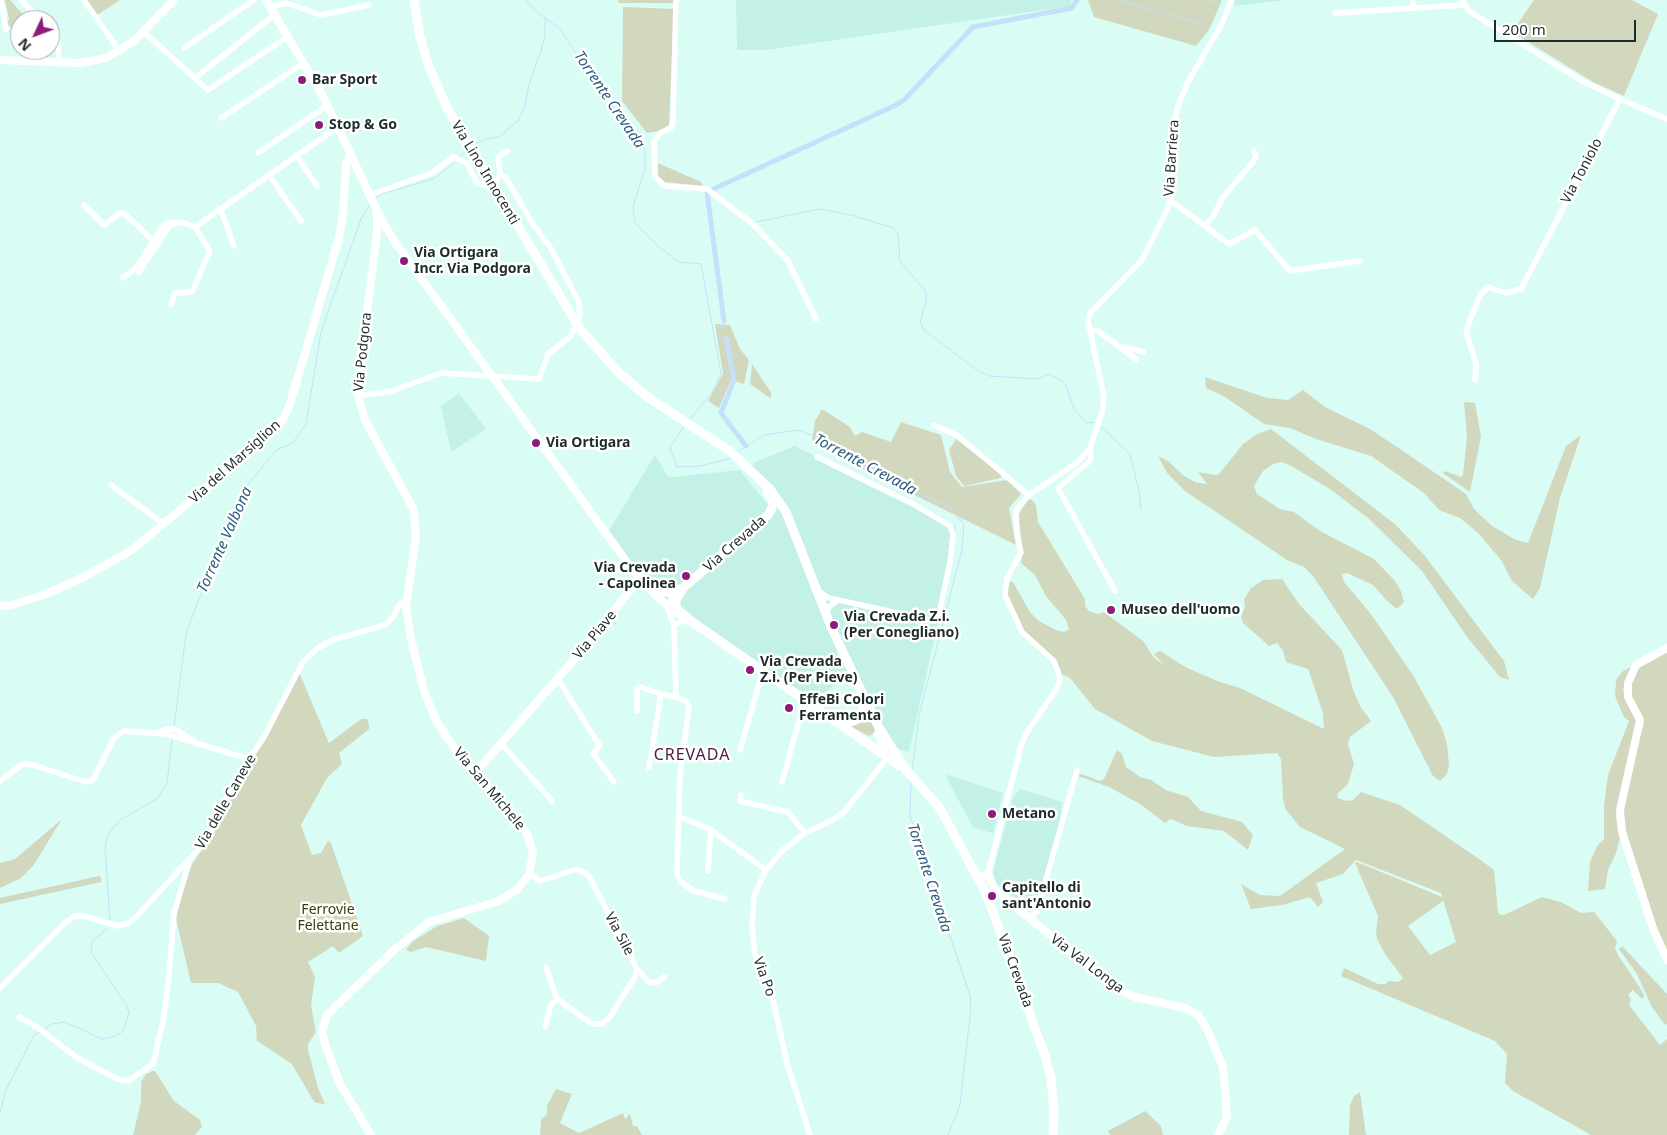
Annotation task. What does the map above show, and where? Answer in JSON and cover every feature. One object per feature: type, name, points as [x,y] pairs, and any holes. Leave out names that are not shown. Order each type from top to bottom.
[{"type":"main road","name":"Via Lino Innocenti","points":[[414,0],[420,37],[428,64],[439,90],[465,140],[574,320],[619,374],[649,398],[698,429]]},
{"type":"main road","name":"Via Crevada","points":[[698,429],[730,451],[779,500],[789,517],[825,614],[862,693],[877,731],[906,770],[939,807],[984,876],[991,891],[1051,1078],[1053,1135]]},
{"type":"main road","name":"Via Crevada","points":[[748,468],[773,501],[771,512],[763,521],[684,587],[677,596],[675,604],[678,611],[906,770]]},
{"type":"main road","points":[[763,521],[773,515],[781,515],[799,543]]},
{"type":"main road","points":[[835,719],[848,723],[860,718],[864,708],[862,693]]},
{"type":"main road","points":[[865,740],[872,739],[877,731]]},
{"type":"street","points":[[1,0],[6,29]]},
{"type":"street","points":[[21,0],[30,10]]},
{"type":"street","points":[[84,0],[120,52]]},
{"type":"street","points":[[0,60],[59,63],[91,62],[120,52],[144,32],[174,0]]},
{"type":"street","points":[[184,48],[254,0]]},
{"type":"street","points":[[676,0],[673,121],[671,128],[660,133],[654,141],[654,177],[665,186],[707,190],[754,224],[792,266],[816,318]]},
{"type":"street","name":"Via Barriera","points":[[984,876],[1021,746],[1026,734],[1057,688],[1060,679],[1054,661],[1022,632],[1005,595],[1008,578],[1021,553],[1016,535],[1016,510],[1029,495],[1078,462],[1090,448],[1102,412],[1104,397],[1102,378],[1088,321],[1091,310],[1142,260],[1170,200],[1177,109],[1184,90],[1223,22],[1231,0]]},
{"type":"street","points":[[1413,8],[1414,0]]},
{"type":"street","points":[[369,5],[321,15],[286,3],[268,3],[328,105],[387,230],[492,375]]},
{"type":"street","points":[[1335,13],[1463,3],[1582,81],[1667,119]]},
{"type":"street","points":[[196,78],[274,15]]},
{"type":"street","points":[[144,32],[208,90],[288,37]]},
{"type":"street","points":[[220,118],[304,63]]},
{"type":"street","name":"Via Toniolo","points":[[1475,380],[1476,364],[1466,331],[1480,295],[1488,287],[1506,293],[1521,289],[1620,99]]},
{"type":"street","points":[[258,153],[328,105]]},
{"type":"street","points":[[195,227],[338,127]]},
{"type":"street","points":[[496,183],[500,174],[498,159],[502,153],[507,151]]},
{"type":"street","points":[[1206,226],[1223,197],[1253,162],[1256,156],[1254,152]]},
{"type":"street","name":"Via del Marsiglion","points":[[0,606],[25,602],[84,577],[132,550],[265,439],[287,413],[340,238],[346,164],[351,154]]},
{"type":"street","points":[[296,155],[317,186]]},
{"type":"street","points":[[370,196],[392,185],[428,174],[449,158],[459,158],[470,167],[477,183],[489,187]]},
{"type":"street","points":[[358,396],[392,391],[436,373],[539,379],[548,354],[571,336],[580,311],[577,297],[559,268],[550,247],[531,221],[506,178],[500,174]]},
{"type":"street","points":[[268,175],[301,221]]},
{"type":"street","points":[[1170,200],[1229,244],[1255,230],[1284,267],[1290,271],[1360,261]]},
{"type":"street","points":[[84,205],[104,225],[120,213],[126,214],[156,243]]},
{"type":"street","points":[[220,208],[234,246]]},
{"type":"street","name":"Via Podgora","points":[[376,209],[376,244],[359,373],[358,396],[365,420],[411,502],[416,519],[416,537]]},
{"type":"street","points":[[123,278],[136,268],[174,223],[181,222],[195,227],[210,251],[192,292],[175,293],[171,305]]},
{"type":"street","points":[[377,232],[382,229],[387,230]]},
{"type":"street","points":[[376,244],[387,230]]},
{"type":"street","points":[[140,272],[156,243]]},
{"type":"street","points":[[1090,330],[1095,329],[1136,359]]},
{"type":"street","points":[[1122,347],[1144,352]]},
{"type":"street","name":"Via Crevada","points":[[492,375],[611,540],[645,583],[668,608],[691,621]]},
{"type":"street","points":[[934,425],[958,436],[1029,495]]},
{"type":"street","name":"Via Barriera","points":[[1090,448],[1091,460],[1058,488],[1115,591]]},
{"type":"street","points":[[816,590],[824,596],[838,600],[934,620],[939,614],[953,531],[947,524],[909,501],[817,457]]},
{"type":"street","points":[[112,485],[164,524]]},
{"type":"street","name":"Via San Michele","points":[[416,537],[407,599],[411,639],[430,708],[450,742],[527,833],[533,853],[529,874]]},
{"type":"street","points":[[645,583],[667,593],[684,587]]},
{"type":"street","name":"Via Piave","points":[[476,772],[631,591],[645,583]]},
{"type":"street","name":"Via Crevada","points":[[668,608],[672,597],[684,587]]},
{"type":"street","name":"Via delle Caneve","points":[[0,988],[71,918],[84,916],[114,926],[124,926],[135,918],[167,881],[189,862],[212,832],[235,780],[264,737],[299,668],[309,655],[339,637],[381,627],[390,621],[400,604],[407,599]]},
{"type":"street","points":[[825,614],[830,606],[838,600]]},
{"type":"street","points":[[668,608],[674,626],[676,696]]},
{"type":"street","points":[[674,626],[680,622],[691,621]]},
{"type":"street","points":[[1667,648],[1636,665],[1628,682],[1628,697],[1640,720],[1620,810],[1622,832],[1653,928],[1667,960]]},
{"type":"street","points":[[740,750],[763,670]]},
{"type":"street","points":[[557,678],[600,746],[593,753],[614,782]]},
{"type":"street","points":[[637,711],[636,688],[641,687],[661,694],[676,696],[687,702],[690,707],[680,775],[677,874],[680,881],[704,895],[725,899]]},
{"type":"street","points":[[649,768],[661,694]]},
{"type":"street","points":[[782,782],[805,699]]},
{"type":"street","points":[[157,733],[172,729],[187,735],[197,743]]},
{"type":"street","points":[[0,781],[23,764],[33,765],[86,782],[93,780],[98,774],[114,738],[124,731],[173,736],[249,759]]},
{"type":"street","points":[[877,731],[888,757]]},
{"type":"street","points":[[501,743],[552,801]]},
{"type":"street","name":"Via Po","points":[[810,1135],[787,1063],[770,990],[755,954],[752,927],[754,896],[766,870],[788,844],[844,812],[888,757]]},
{"type":"street","points":[[1029,919],[1037,911],[1077,770]]},
{"type":"street","points":[[741,795],[740,800],[788,812],[805,833]]},
{"type":"street","points":[[680,818],[711,830],[766,870]]},
{"type":"street","points":[[708,870],[711,830]]},
{"type":"street","points":[[19,1017],[37,1027],[76,1057],[117,1080],[128,1081],[153,1064],[166,1004],[174,914],[189,862]]},
{"type":"street","name":"Via Sile","points":[[529,874],[540,881],[574,870],[580,870],[589,876],[636,969],[635,977],[610,1017],[602,1024],[592,1024],[557,999]]},
{"type":"street","points":[[371,1135],[340,1084],[325,1044],[322,1032],[327,1015],[414,932],[442,916],[499,901],[518,889],[529,874]]},
{"type":"street","name":"Via Val Longa","points":[[991,891],[1123,993],[1185,1008],[1199,1016],[1207,1029],[1223,1067],[1227,1116],[1218,1135]]},
{"type":"street","points":[[545,1027],[551,1005],[557,999],[546,966]]},
{"type":"street","points":[[636,969],[650,983],[658,982],[665,976]]},
{"type":"shaded area","points":[[736,0],[1071,0],[1071,6],[766,50],[737,50]]},
{"type":"shaded area","points":[[1235,0],[1285,0],[1234,6]]},
{"type":"shaded area","points":[[459,393],[486,429],[451,452],[441,406]]},
{"type":"shaded area","points":[[795,446],[956,527],[952,560],[909,752],[891,747],[853,671],[813,702],[653,589],[632,566],[608,532],[655,455],[668,476],[673,477],[740,470],[769,506],[780,499],[752,466],[755,462]]},
{"type":"shaded area","points":[[945,774],[1003,793],[993,833],[973,828]]},
{"type":"shaded area","points":[[1020,789],[1062,802],[1061,823],[1034,911],[996,884],[993,872],[1013,797]]},
{"type":"green space","points":[[5,0],[10,0],[19,10],[10,10],[10,26],[6,22],[9,19]]},
{"type":"green space","points":[[86,0],[120,0],[97,15]]},
{"type":"green space","points":[[618,0],[673,0],[673,3],[619,3]]},
{"type":"green space","points":[[1088,0],[1222,0],[1209,30],[1196,46],[1094,17]]},
{"type":"green space","points":[[1534,0],[1632,0],[1658,14],[1624,96],[1593,82],[1512,32]]},
{"type":"green space","points":[[623,7],[674,9],[669,125],[659,131],[647,133],[622,101]]},
{"type":"green space","points":[[658,163],[701,182],[703,186],[665,182],[658,176]]},
{"type":"green space","points":[[715,324],[730,325],[740,349],[749,360],[744,384],[731,380],[719,408],[708,401],[723,373]]},
{"type":"green space","points":[[752,364],[772,394],[770,398],[750,384]]},
{"type":"green space","points":[[1205,377],[1267,398],[1288,400],[1303,390],[1325,407],[1370,429],[1466,494],[1474,509],[1492,526],[1516,540],[1528,543],[1566,446],[1581,435],[1560,498],[1540,588],[1533,599],[1512,581],[1501,560],[1478,533],[1460,518],[1439,510],[1424,493],[1371,456],[1316,439],[1290,428],[1264,424],[1225,397],[1206,388]]},
{"type":"green space","points":[[1464,402],[1475,403],[1481,437],[1470,492],[1443,473],[1445,471],[1461,477],[1463,475],[1467,437]]},
{"type":"green space","points":[[822,409],[850,427],[855,436],[862,432],[891,442],[901,422],[941,435],[950,472],[962,487],[1007,480],[1021,494],[1009,508],[1016,545],[870,473],[812,440],[815,421]]},
{"type":"green space","points":[[1271,429],[1396,525],[1425,556],[1504,661],[1509,680],[1500,677],[1467,637],[1422,571],[1368,518],[1330,489],[1291,466],[1282,462],[1273,464],[1263,471],[1254,486],[1257,494],[1280,509],[1294,512],[1320,531],[1374,559],[1395,581],[1401,591],[1404,602],[1397,609],[1373,585],[1347,573],[1342,574],[1344,582],[1371,614],[1413,675],[1442,728],[1447,744],[1449,765],[1447,774],[1440,781],[1433,776],[1393,697],[1313,576],[1304,567],[1287,560],[1185,491],[1167,473],[1158,456],[1168,461],[1184,476],[1195,482],[1207,484],[1198,472],[1219,474],[1243,444],[1257,434]]},
{"type":"green space","points":[[956,439],[1002,475],[1001,478],[964,486],[956,476],[949,450]]},
{"type":"green space","points":[[1028,499],[1032,500],[1036,505],[1038,522],[1085,599],[1085,606],[1089,611],[1098,614],[1104,612],[1143,641],[1154,658],[1164,665],[1154,654],[1160,651],[1187,668],[1240,688],[1324,729],[1323,713],[1308,669],[1286,662],[1283,651],[1277,643],[1269,646],[1243,623],[1241,616],[1245,607],[1244,600],[1251,588],[1263,580],[1282,579],[1299,604],[1342,650],[1353,689],[1360,706],[1371,721],[1350,737],[1348,744],[1354,764],[1348,784],[1337,794],[1338,798],[1346,801],[1353,800],[1361,792],[1400,805],[1482,861],[1494,870],[1498,912],[1501,915],[1542,897],[1561,902],[1581,913],[1594,912],[1617,941],[1615,948],[1618,955],[1644,996],[1642,999],[1633,990],[1628,995],[1631,999],[1629,1005],[1660,1045],[1667,1039],[1667,1135],[1591,1135],[1513,1091],[1505,1083],[1507,1054],[1495,1041],[1341,976],[1344,968],[1378,984],[1385,984],[1389,981],[1398,982],[1403,978],[1385,954],[1377,939],[1378,916],[1355,863],[1357,862],[1442,897],[1443,901],[1408,926],[1430,955],[1456,942],[1441,893],[1356,860],[1343,874],[1316,883],[1323,902],[1318,907],[1310,897],[1282,905],[1251,909],[1241,884],[1260,895],[1280,896],[1345,849],[1300,827],[1286,810],[1283,799],[1281,759],[1277,753],[1214,757],[1152,741],[1095,709],[1070,678],[1062,674],[1057,661],[1022,630],[1007,597],[1008,582],[1013,582],[1030,612],[1039,621],[1056,630],[1064,632],[1069,629],[1066,620],[1046,596],[1035,575],[1021,563],[1023,551],[1018,516]]},
{"type":"green space","points":[[1667,652],[1667,963],[1622,818],[1634,754],[1644,724],[1641,713],[1630,697],[1633,676],[1639,667]]},
{"type":"green space","points":[[1633,666],[1623,691],[1637,721],[1616,818],[1620,838],[1616,853],[1608,870],[1605,889],[1588,891],[1590,862],[1597,846],[1604,839],[1604,805],[1608,775],[1629,721],[1624,717],[1615,696],[1616,680],[1623,671]]},
{"type":"green space","name":"Ferrovie Felettane","points":[[299,672],[329,743],[361,719],[367,719],[369,724],[369,729],[339,753],[342,764],[327,778],[301,825],[312,855],[321,853],[328,841],[331,843],[363,936],[339,953],[333,946],[308,962],[315,977],[311,1006],[316,1032],[308,1044],[308,1050],[318,1088],[325,1104],[316,1103],[313,1100],[292,1064],[257,1041],[256,1026],[238,992],[218,983],[191,983],[175,914],[192,864],[214,833],[237,782],[266,739]]},
{"type":"green space","points":[[867,709],[875,728],[874,733],[869,736],[850,726]]},
{"type":"green space","points":[[1117,750],[1122,754],[1126,767],[1140,777],[1151,780],[1166,790],[1188,797],[1201,811],[1242,822],[1253,835],[1248,850],[1224,831],[1187,826],[1171,819],[1165,823],[1140,804],[1109,787],[1078,776],[1081,774],[1100,781],[1104,779]]},
{"type":"green space","points":[[62,819],[33,866],[21,878],[0,888],[0,863],[15,859]]},
{"type":"green space","points":[[101,877],[101,882],[0,904],[0,898]]},
{"type":"green space","points":[[464,918],[489,936],[486,961],[426,947],[411,952],[406,950],[412,942],[437,926]]},
{"type":"green space","points":[[1622,946],[1667,994],[1667,1024],[1665,1025],[1652,1007],[1637,974],[1619,949]]},
{"type":"green space","points":[[155,1071],[174,1101],[200,1120],[202,1127],[195,1135],[133,1135],[141,1102],[141,1082],[146,1074]]},
{"type":"green space","points":[[556,1089],[572,1094],[560,1123],[579,1133],[623,1113],[625,1119],[630,1114],[633,1126],[637,1126],[642,1135],[540,1135],[541,1120],[547,1114],[547,1106]]},
{"type":"green space","points":[[1360,1092],[1366,1135],[1349,1135],[1350,1105],[1354,1096]]},
{"type":"green space","points":[[1145,1111],[1161,1126],[1163,1135],[1110,1135],[1108,1131]]},
{"type":"waterway","name":"Torrente Crevada","points":[[526,0],[536,11],[560,29],[591,76],[645,149],[645,169],[633,207],[635,223],[659,247],[679,262],[701,264],[721,374],[712,392],[690,419]]},
{"type":"waterway","points":[[724,321],[707,192],[904,100],[973,27],[1072,8],[1077,0]]},
{"type":"waterway","points":[[1119,0],[1210,26]]},
{"type":"waterway","points":[[1208,0],[1220,4]]},
{"type":"waterway","name":"Torrente Valbona","points":[[473,145],[485,139],[499,137],[518,121],[524,108],[530,81],[541,51],[545,35],[545,18]]},
{"type":"waterway","name":"Torrente Valbona","points":[[460,157],[468,149]]},
{"type":"waterway","name":"Torrente Valbona","points":[[374,199],[382,194],[435,178],[455,162]]},
{"type":"waterway","name":"Torrente Valbona","points":[[174,727],[186,634],[198,601],[213,571],[234,509],[243,491],[276,450],[293,443],[306,424],[321,332],[361,219],[370,204]]},
{"type":"waterway","points":[[756,222],[820,209],[851,215],[894,228],[898,234],[900,261],[926,292],[926,302],[920,323],[924,330],[977,370],[989,376],[1039,379],[1048,374],[1057,378],[1066,385],[1074,409],[1085,422],[1094,423]]},
{"type":"waterway","points":[[716,326],[723,327]]},
{"type":"waterway","points":[[726,339],[734,380],[721,413],[746,446]]},
{"type":"waterway","name":"Torrente Crevada","points":[[684,426],[670,448],[677,467],[700,466],[731,458]]},
{"type":"waterway","points":[[1101,427],[1130,454],[1139,491],[1141,509]]},
{"type":"waterway","name":"Torrente Crevada","points":[[737,452],[764,435],[798,430],[834,444],[903,487],[947,505],[964,524],[962,550],[919,715],[912,772]]},
{"type":"waterway","name":"Torrente Valbona","points":[[110,920],[105,848],[107,836],[120,820],[157,799],[167,783],[172,739]]},
{"type":"waterway","name":"Torrente Crevada","points":[[911,781],[910,816],[970,996],[971,1008],[960,1105],[948,1135]]},
{"type":"waterway","name":"Torrente Valbona","points":[[43,1030],[52,1024],[65,1022],[102,1039],[115,1036],[123,1031],[129,1013],[126,1004],[91,952],[92,941],[107,929]]},
{"type":"waterway","name":"Torrente Valbona","points":[[0,1112],[6,1090],[34,1035],[40,1032]]},
{"type":"place","name":"Bar Sport","points":[[302,80]]},
{"type":"place","name":"Stop & Go","points":[[319,125]]},
{"type":"place","name":"Via Ortigara Incr. Via Podgora","points":[[404,261]]},
{"type":"place","name":"Via Ortigara","points":[[536,443]]},
{"type":"place","name":"Via Crevada - Capolinea","points":[[686,576]]},
{"type":"place","name":"Museo dell'uomo","points":[[1111,610]]},
{"type":"place","name":"Via Crevada Z.i. (Per Conegliano)","points":[[834,625]]},
{"type":"place","name":"Via Crevada Z.i. (Per Pieve)","points":[[750,670]]},
{"type":"place","name":"EffeBi Colori Ferramenta","points":[[789,708]]},
{"type":"place","name":"Metano","points":[[992,814]]},
{"type":"place","name":"Capitello di sant'Antonio","points":[[992,896]]},
{"type":"district","name":"CREVADA","points":[[692,755]]}]
